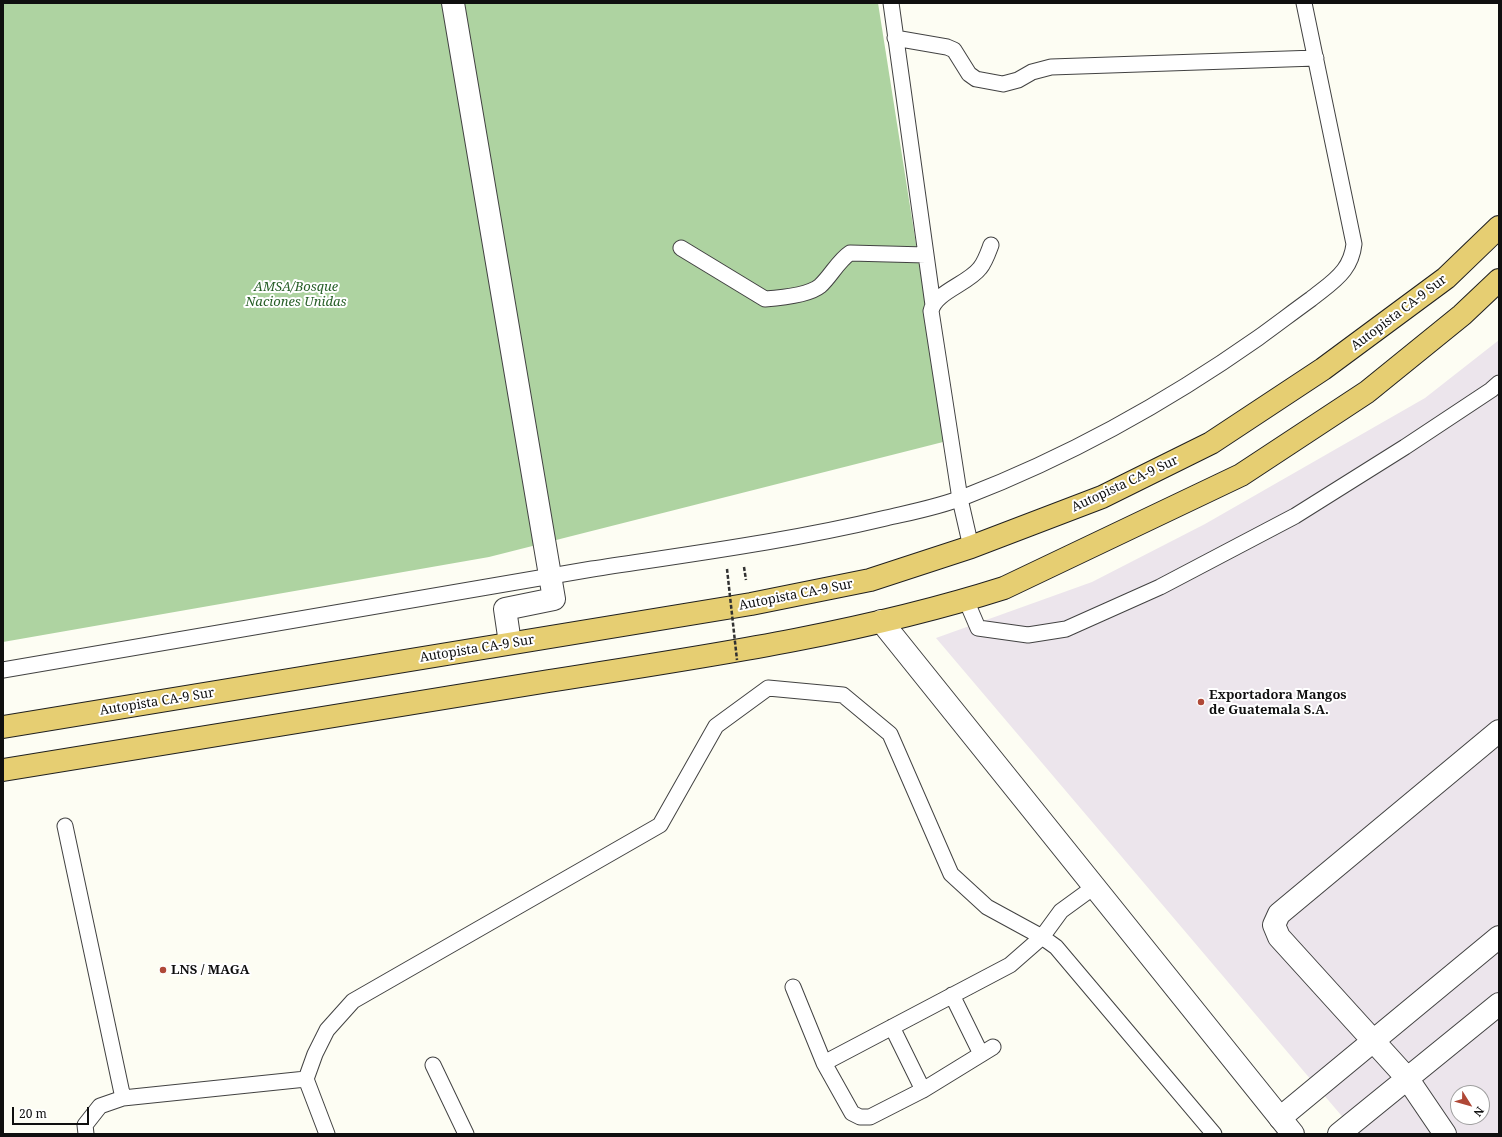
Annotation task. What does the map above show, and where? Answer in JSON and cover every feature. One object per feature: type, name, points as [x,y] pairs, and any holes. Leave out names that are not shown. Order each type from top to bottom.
[{"type":"highway","name":"Autopista CA-9 Sur","points":[[3,727],[750,604],[870,580],[971,547],[1102,497],[1211,443],[1323,369],[1446,278],[1499,227]]},
{"type":"highway","points":[[3,770],[755,648],[881,622],[966,600],[1004,588],[1241,475],[1367,392],[1462,314],[1499,280]]},
{"type":"street","points":[[453,3],[554,599],[505,609],[510,643]]},
{"type":"street","points":[[881,622],[1286,1126],[1373,1041],[1499,937]]},
{"type":"street","points":[[1445,1134],[1407,1078],[1279,937],[1274,925],[1279,914],[1499,731]]},
{"type":"street","points":[[1340,1134],[1499,1004]]},
{"type":"lane","points":[[891,3],[933,305],[931,311],[960,499],[971,547]]},
{"type":"lane","points":[[3,670],[550,576],[824,531],[886,518],[960,499],[1019,474],[1076,447],[1132,418],[1186,386],[1235,354],[1282,321],[1329,285],[1344,270],[1350,261],[1354,244],[1304,3]]},
{"type":"lane","points":[[895,38],[947,47],[954,50],[969,74],[976,79],[1003,84],[1018,80],[1032,72],[1051,67],[1316,58]]},
{"type":"lane","points":[[933,305],[942,296],[977,272],[985,260],[991,246]]},
{"type":"lane","points":[[681,248],[765,298],[777,298],[811,291],[819,287],[842,260],[850,254],[926,255]]},
{"type":"lane","points":[[966,600],[978,628],[1028,635],[1066,629],[1160,587],[1294,516],[1405,447],[1491,390],[1499,383]]},
{"type":"lane","points":[[327,1134],[306,1079],[315,1054],[327,1030],[354,1001],[660,826],[716,726],[768,688],[843,695],[890,734],[951,874],[987,907],[1042,937],[1056,947],[1214,1134]]},
{"type":"lane","points":[[65,826],[122,1098]]},
{"type":"lane","points":[[824,1063],[1010,965],[1042,937],[1061,911],[1094,887]]},
{"type":"lane","points":[[793,987],[824,1063],[852,1113],[860,1118],[870,1117],[924,1090],[987,1050],[952,995]]},
{"type":"lane","points":[[892,1027],[924,1090]]},
{"type":"lane","points":[[433,1065],[466,1134]]},
{"type":"lane","points":[[86,1134],[85,1125],[100,1106],[122,1098],[306,1079]]},
{"type":"path","points":[[727,569],[737,660]]},
{"type":"shaded area","points":[[1499,340],[1499,1134],[1357,1134],[936,638],[1092,582],[1205,524],[1425,398]]},
{"type":"green space","name":"AMSA/Bosque Naciones Unidas","points":[[3,3],[878,3],[947,441],[489,557],[3,642]]},
{"type":"place","name":"Exportadora Mangos de Guatemala S.A.","points":[[1201,702]]},
{"type":"place","name":"LNS / MAGA","points":[[163,970]]}]
